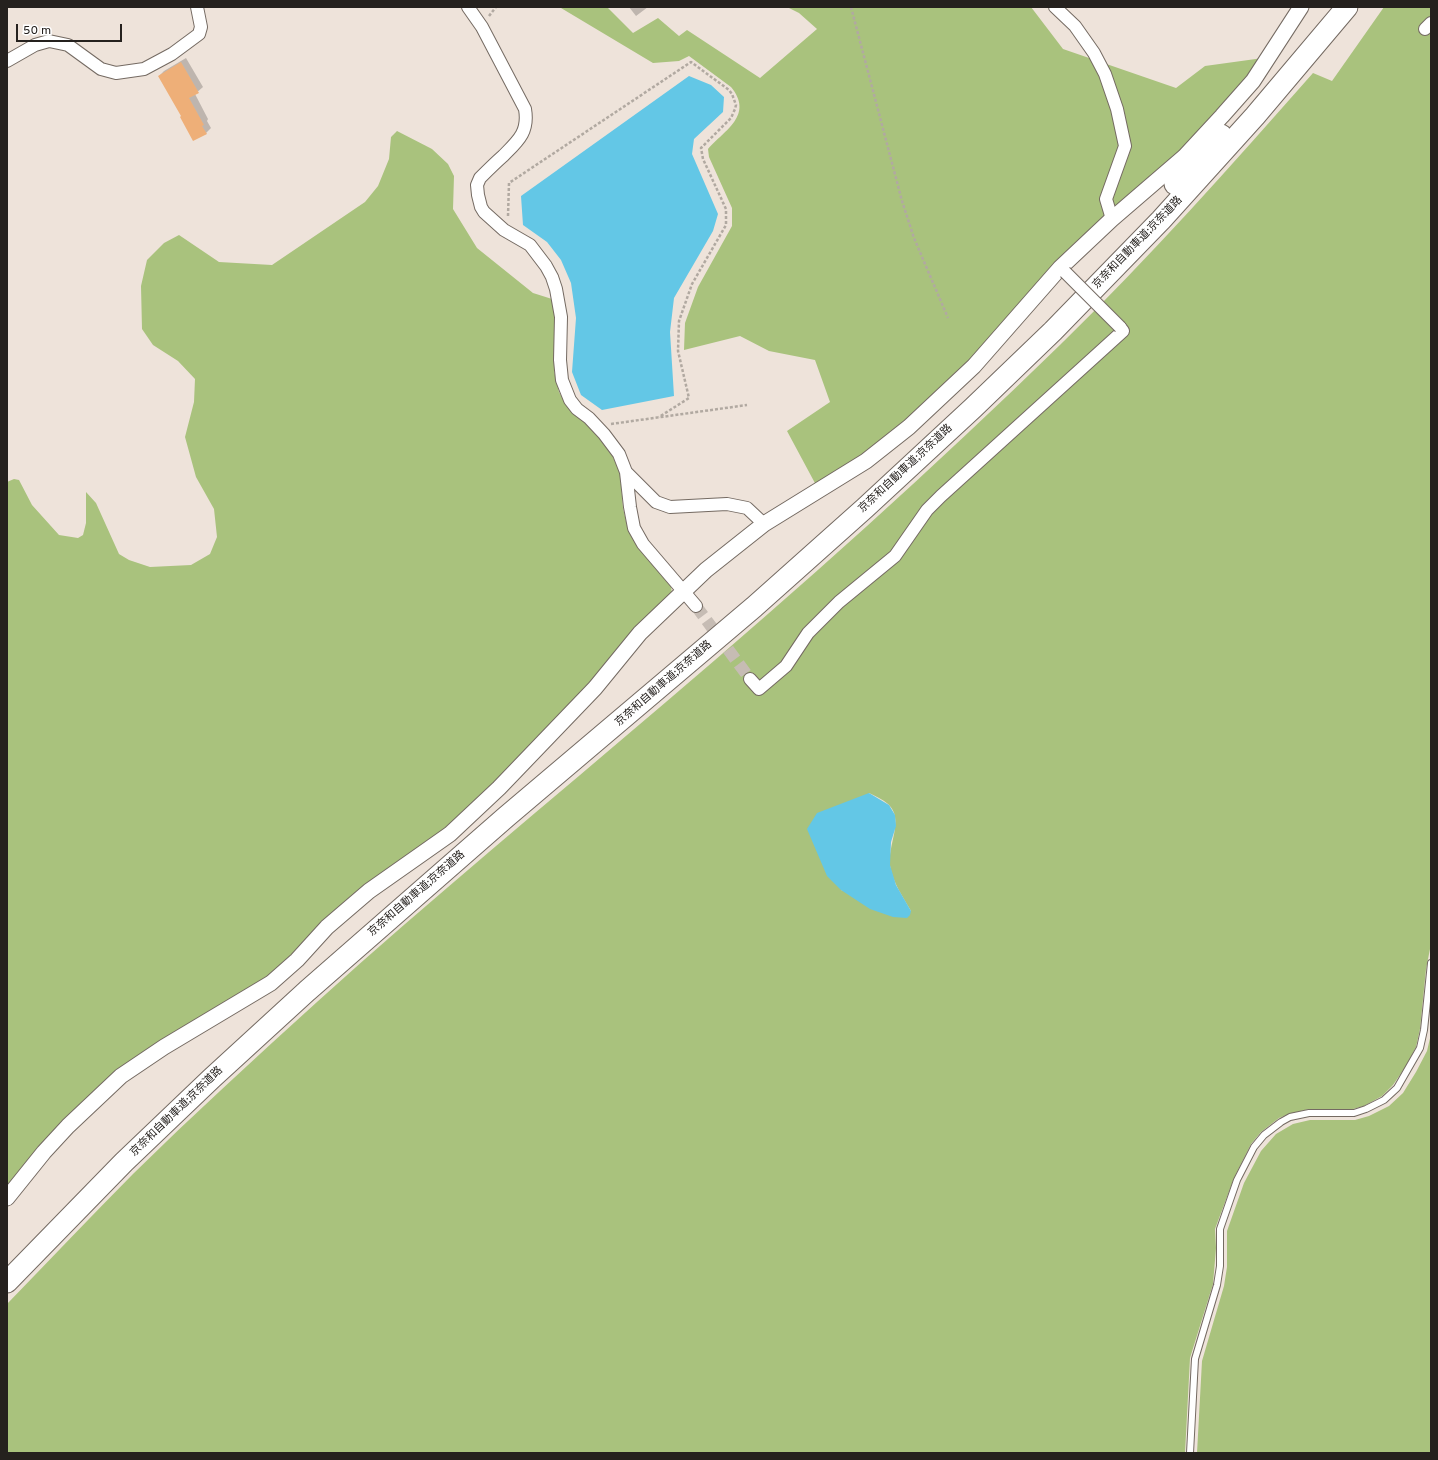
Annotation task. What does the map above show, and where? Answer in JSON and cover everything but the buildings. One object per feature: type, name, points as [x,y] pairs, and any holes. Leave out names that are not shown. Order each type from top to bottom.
[{"type":"highway","name":"京奈和自動車道;京奈道路","points":[[7,1282],[124,1162],[212,1078],[307,991],[506,817],[754,607],[865,508],[1053,331],[1161,220],[1255,116],[1347,7]]},
{"type":"highway","name":"京奈和自動車道;京奈道路","points":[[7,1270],[110,1163],[269,1011],[854,507],[963,404],[1153,208],[1223,133],[1250,107],[1300,64]]},
{"type":"street","points":[[7,61],[35,45],[49,41],[68,45],[101,69],[116,73],[144,69],[172,54],[199,34],[201,27],[198,7]]},
{"type":"street","points":[[468,7],[482,26],[525,109],[526,118],[525,126],[520,139],[480,178],[477,185],[479,201],[484,212],[508,232],[530,245],[546,266],[552,277],[562,318],[560,370],[565,389],[570,400],[577,409],[589,418],[604,434],[619,454],[626,472],[634,528],[643,544],[696,606]]},
{"type":"street","points":[[1055,7],[1075,26],[1094,53],[1105,74],[1117,109],[1125,146],[1106,199],[1112,219]]},
{"type":"street","points":[[7,1198],[44,1152],[68,1126],[122,1076],[164,1048],[272,983],[297,960],[327,927],[369,891],[450,834],[499,788],[595,688],[640,633],[706,570],[764,524],[866,461],[909,427],[974,366],[1062,270],[1112,219],[1184,158],[1253,81],[1301,7]]},
{"type":"street","points":[[750,679],[759,689],[786,666],[808,633],[839,602],[895,556],[926,510],[931,505],[1123,331],[1062,270]]},
{"type":"street","points":[[626,472],[656,502],[670,507],[727,504],[740,506],[747,508],[764,524]]},
{"type":"lane","points":[[1190,1453],[1195,1359],[1217,1285],[1221,1248],[1220,1229],[1238,1180],[1254,1147],[1264,1135],[1281,1122],[1290,1118],[1309,1113],[1354,1113],[1366,1110],[1384,1100],[1397,1088],[1420,1048],[1424,1030],[1431,963]]},
{"type":"path","points":[[851,7],[914,238],[948,318]]},
{"type":"path","points":[[508,232],[508,184],[691,62],[732,94],[736,104],[733,114],[701,148],[703,159],[726,209],[726,225],[692,284],[679,321],[678,351],[688,398],[659,417]]},
{"type":"path","points":[[604,434],[612,424],[747,405]]},
{"type":"green space","points":[[607,7],[633,33],[658,18],[679,36],[687,30],[760,78],[817,29],[799,13],[787,7],[1031,7],[1063,49],[1176,88],[1205,66],[1263,58],[1180,153],[970,362],[905,422],[862,456],[816,485],[787,431],[830,402],[815,360],[769,351],[740,336],[684,350],[685,323],[698,287],[732,226],[732,208],[709,157],[708,149],[729,128],[738,114],[740,106],[737,97],[731,87],[689,56],[679,61],[653,63],[561,8]]},
{"type":"green space","points":[[1384,7],[1431,7],[1431,944],[1426,969],[1420,1029],[1416,1047],[1406,1066],[1393,1085],[1382,1096],[1364,1106],[1353,1109],[1309,1109],[1279,1118],[1261,1132],[1251,1144],[1234,1178],[1215,1229],[1216,1248],[1213,1284],[1190,1358],[1185,1453],[7,1453],[7,1304],[85,1223],[178,1130],[317,1002],[447,888],[767,615],[965,436],[1061,344],[1158,245],[1313,73],[1332,81]],"holes":[[[869,793],[886,802],[893,810],[895,825],[890,858],[891,872],[911,911],[841,890]]]},
{"type":"green space","points":[[397,131],[432,149],[448,164],[454,176],[453,209],[477,248],[533,293],[552,299],[555,318],[554,371],[559,392],[573,413],[585,422],[613,457],[620,473],[623,508],[628,530],[638,548],[671,585],[672,595],[495,784],[446,829],[268,978],[161,1042],[7,1188],[7,482],[14,479],[19,480],[32,505],[59,535],[78,538],[83,535],[86,523],[86,492],[96,503],[119,554],[129,560],[150,567],[191,565],[210,554],[217,537],[214,509],[196,477],[185,437],[194,402],[195,379],[178,361],[153,345],[142,329],[141,286],[147,260],[164,243],[179,235],[219,262],[272,265],[365,202],[378,186],[389,159],[391,137]]},
{"type":"green space","points":[[1431,1034],[1431,1453],[1197,1453],[1202,1361],[1224,1286],[1227,1267],[1227,1231],[1244,1183],[1261,1151],[1276,1134],[1293,1124],[1310,1120],[1355,1120],[1369,1116],[1389,1106],[1403,1093],[1416,1072],[1427,1051]]},
{"type":"water","points":[[689,76],[711,85],[724,97],[723,112],[694,139],[692,154],[718,214],[713,231],[674,298],[670,332],[674,396],[602,410],[581,395],[572,372],[576,318],[571,283],[561,260],[547,242],[523,225],[521,196]]},
{"type":"water","points":[[869,793],[889,805],[895,815],[896,826],[891,842],[890,865],[896,885],[911,911],[907,918],[893,917],[870,909],[841,890],[827,876],[807,829],[817,813]]},
{"type":"tunnel","points":[[696,606],[750,679]]}]
